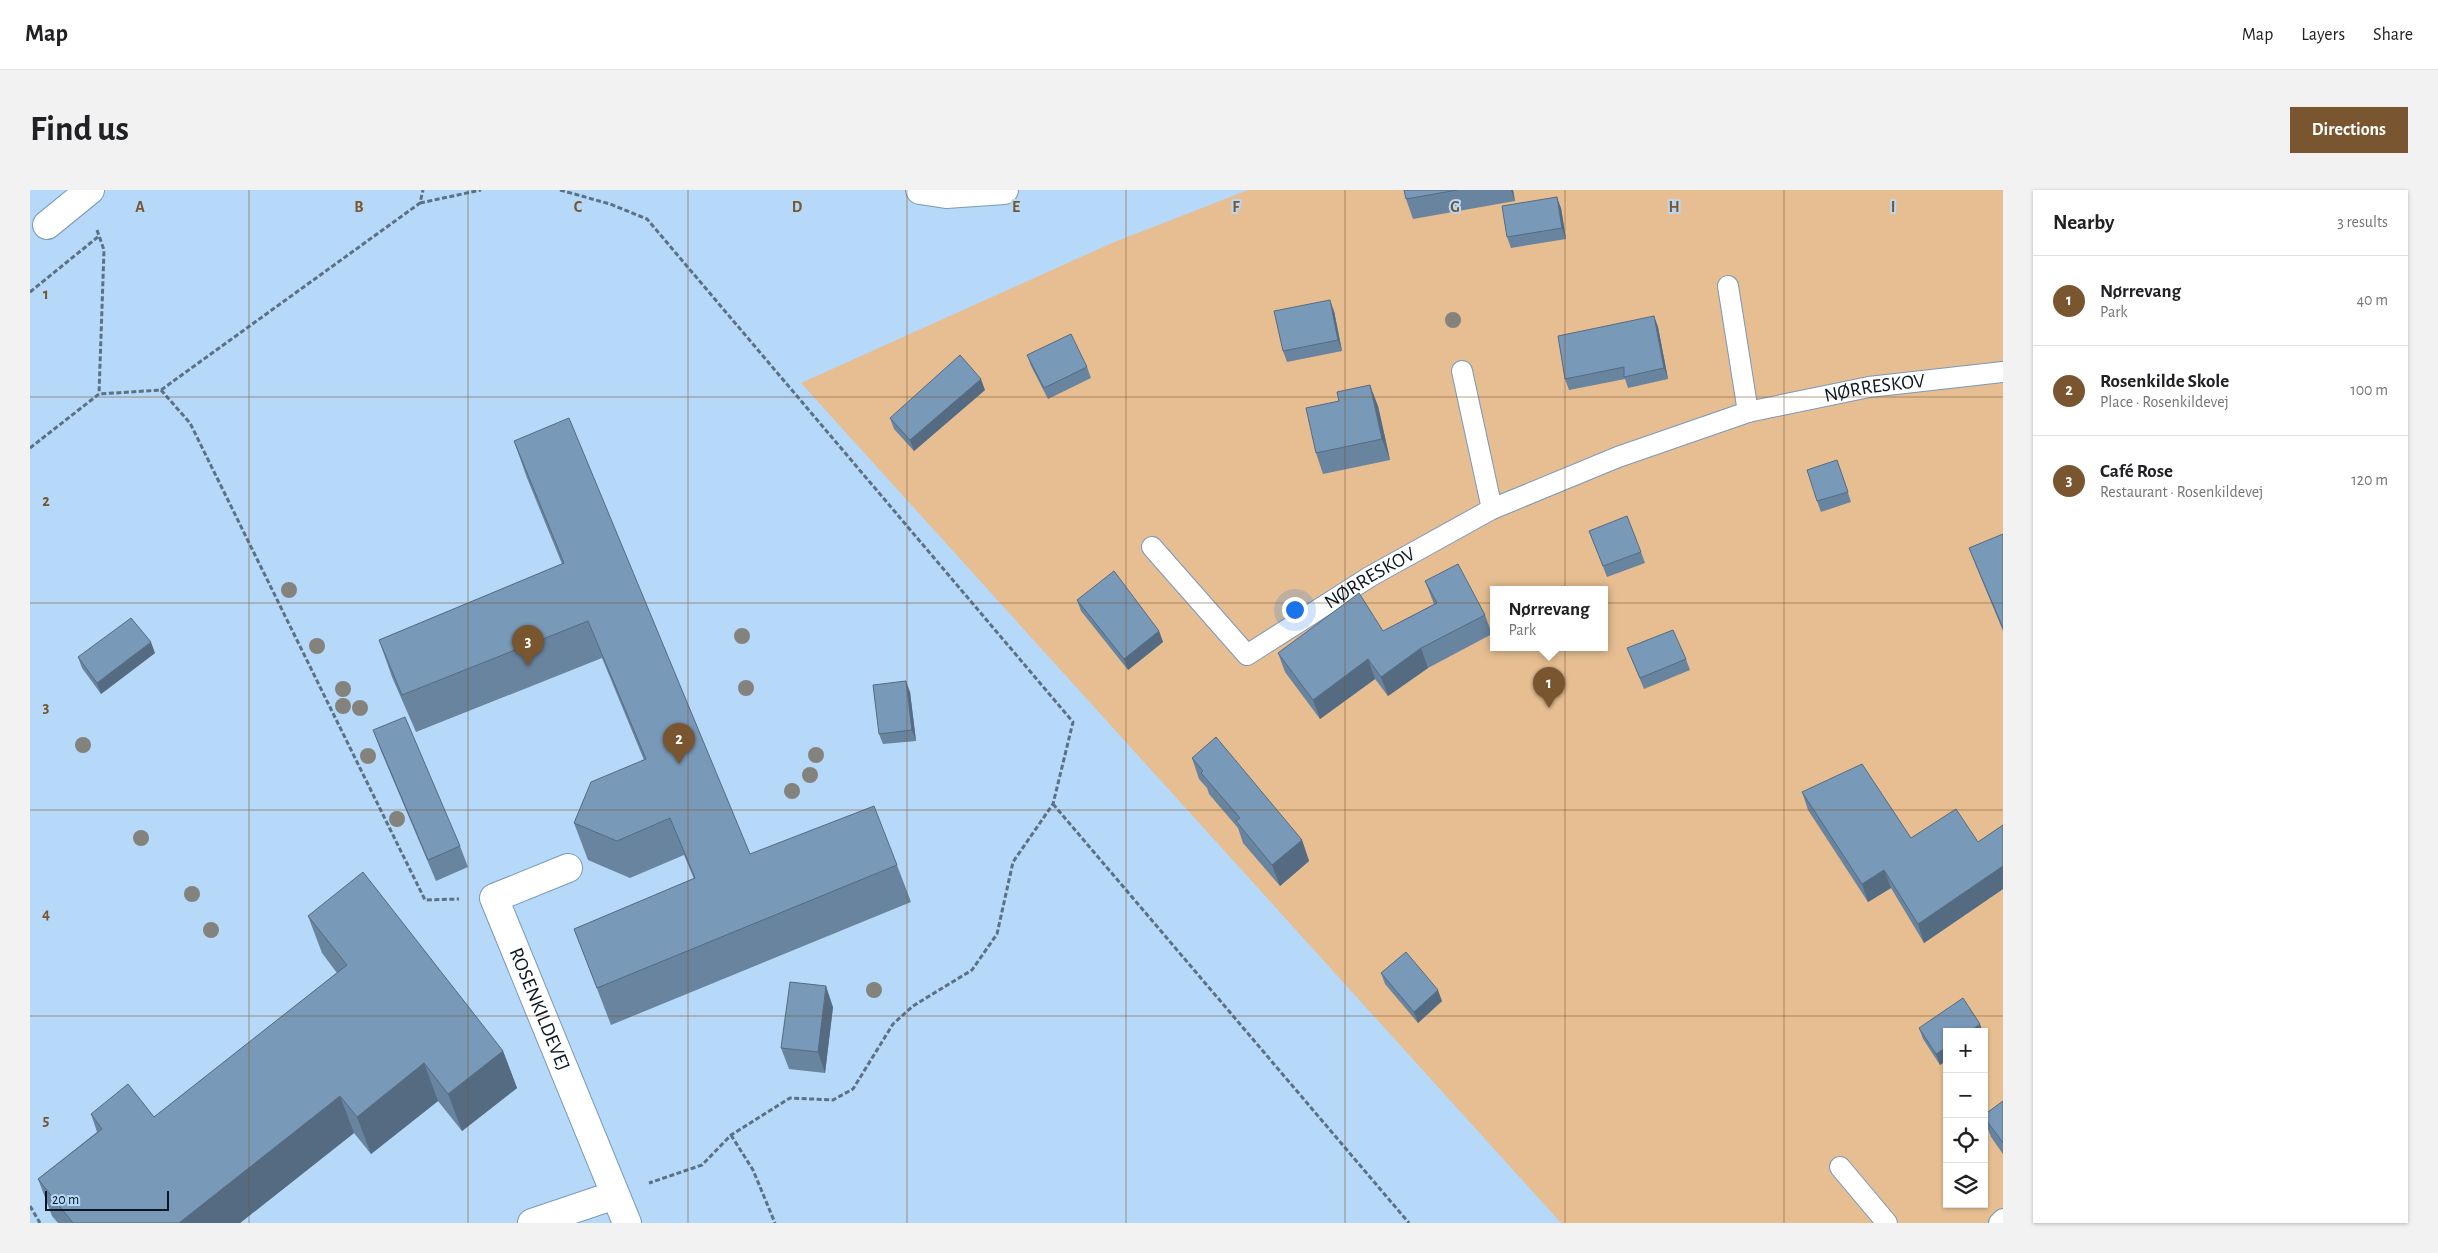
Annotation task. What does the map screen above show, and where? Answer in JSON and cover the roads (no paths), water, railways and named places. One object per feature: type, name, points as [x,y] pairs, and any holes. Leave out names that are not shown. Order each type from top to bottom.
[{"type":"street","points":[[920,190],[946,194],[1004,190]]},
{"type":"street","points":[[46,225],[88,192]]},
{"type":"street","name":"ROSENKILDEVEJ","points":[[568,868],[494,898],[627,1223]]},
{"type":"street","points":[[532,1223],[615,1195]]},
{"type":"lane","points":[[1728,286],[1748,412]]},
{"type":"lane","points":[[1462,371],[1492,509]]},
{"type":"lane","name":"NØRRESKOV","points":[[1152,547],[1247,655],[1371,576],[1492,509],[1618,457],[1748,412],[1869,386],[2003,372]]},
{"type":"lane","points":[[1840,1167],[1887,1223]]},
{"type":"lane","points":[[1999,1223],[2003,1219]]},
{"type":"place","name":"Café Rose","points":[[528,666]]},
{"type":"place","name":"Nørrevang","points":[[1549,708]]},
{"type":"place","name":"Rosenkilde Skole","points":[[679,764]]}]
